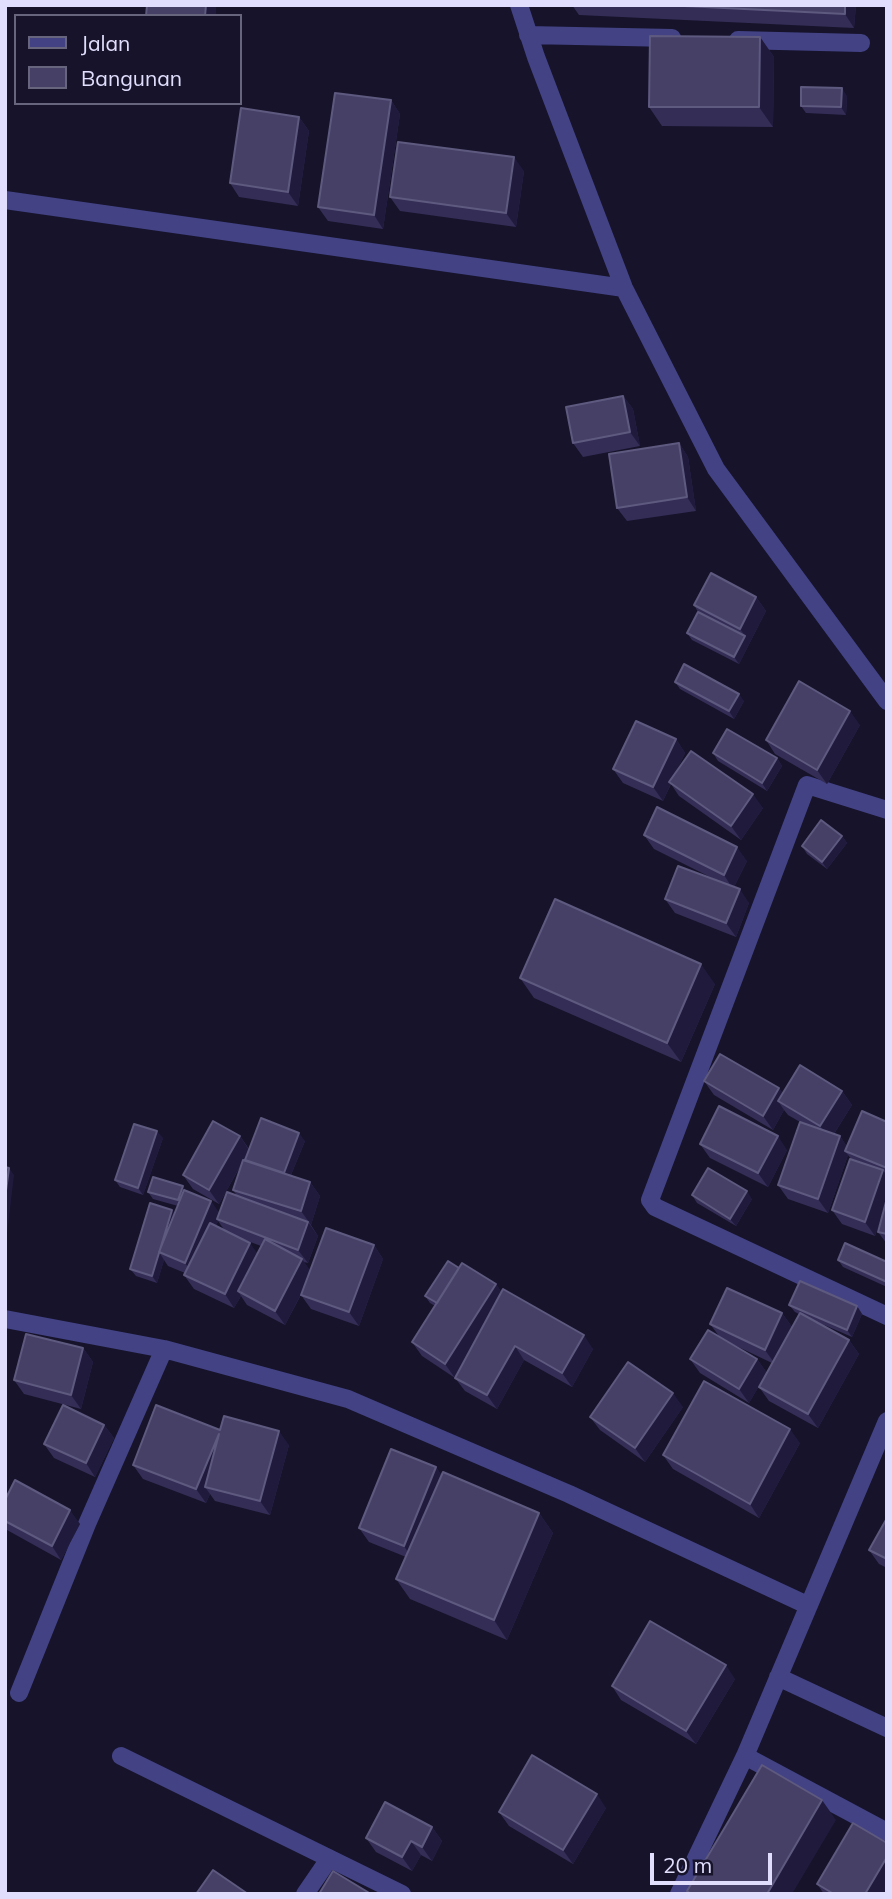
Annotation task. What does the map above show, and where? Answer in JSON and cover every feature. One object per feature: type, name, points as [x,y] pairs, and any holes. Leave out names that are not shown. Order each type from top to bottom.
[{"type":"street","points":[[519,5],[624,288],[716,469],[887,701]]},
{"type":"street","points":[[528,35],[695,39]]},
{"type":"street","points":[[722,39],[861,43]]},
{"type":"street","points":[[5,200],[624,288]]},
{"type":"street","points":[[887,810],[810,784],[806,786],[650,1200],[655,1207],[887,1316]]},
{"type":"street","points":[[5,1319],[164,1349],[348,1399],[569,1494],[807,1605]]},
{"type":"street","points":[[19,1693],[86,1524],[164,1349]]},
{"type":"street","points":[[679,1894],[745,1756],[887,1421]]},
{"type":"street","points":[[778,1676],[887,1728]]},
{"type":"street","points":[[121,1756],[402,1894]]},
{"type":"street","points":[[745,1756],[887,1832]]},
{"type":"street","points":[[305,1894],[329,1859]]},
{"type":"building","points":[[147,5],[206,5],[205,14],[146,14]]},
{"type":"building","points":[[664,5],[845,5],[845,14]]},
{"type":"building","points":[[650,36],[760,37],[759,107],[649,107]]},
{"type":"building","points":[[801,87],[842,88],[841,107],[801,106]]},
{"type":"building","points":[[335,93],[391,100],[374,215],[318,207]]},
{"type":"building","points":[[241,108],[299,117],[288,192],[230,183]]},
{"type":"building","points":[[398,142],[514,157],[506,213],[390,197]]},
{"type":"building","points":[[623,396],[630,432],[573,443],[566,407]]},
{"type":"building","points":[[679,443],[687,497],[617,508],[609,454]]},
{"type":"building","points":[[711,573],[756,597],[740,629],[694,605]]},
{"type":"building","points":[[698,612],[745,636],[734,657],[687,633]]},
{"type":"building","points":[[684,664],[739,694],[729,711],[675,682]]},
{"type":"building","points":[[799,681],[850,711],[817,770],[766,740]]},
{"type":"building","points":[[636,721],[676,739],[653,787],[613,769]]},
{"type":"building","points":[[727,729],[777,758],[762,783],[713,753]]},
{"type":"building","points":[[691,751],[753,794],[731,826],[669,782]]},
{"type":"building","points":[[657,807],[737,847],[724,875],[644,835]]},
{"type":"building","points":[[821,820],[842,836],[822,862],[802,846]]},
{"type":"building","points":[[678,866],[740,889],[726,923],[665,899]]},
{"type":"building","points":[[555,899],[701,964],[667,1043],[520,978]]},
{"type":"building","points":[[720,1054],[779,1088],[763,1116],[704,1081]]},
{"type":"building","points":[[800,1065],[842,1091],[820,1126],[778,1101]]},
{"type":"building","points":[[719,1106],[778,1136],[758,1173],[700,1144]]},
{"type":"building","points":[[862,1111],[887,1122],[887,1168],[845,1151]]},
{"type":"building","points":[[261,1118],[299,1133],[284,1173],[245,1160]]},
{"type":"building","points":[[213,1121],[240,1136],[209,1190],[183,1175]]},
{"type":"building","points":[[800,1122],[840,1136],[818,1199],[778,1185]]},
{"type":"building","points":[[134,1124],[157,1131],[138,1188],[115,1180]]},
{"type":"building","points":[[850,1159],[883,1170],[865,1222],[832,1210]]},
{"type":"building","points":[[243,1160],[310,1182],[301,1211],[233,1190]]},
{"type":"building","points":[[5,1167],[9,1168],[5,1198]]},
{"type":"building","points":[[708,1168],[747,1191],[730,1219],[692,1195]]},
{"type":"building","points":[[153,1177],[183,1186],[178,1200],[148,1192]]},
{"type":"building","points":[[184,1190],[211,1201],[185,1263],[159,1252]]},
{"type":"building","points":[[227,1192],[308,1222],[298,1250],[217,1219]]},
{"type":"building","points":[[887,1198],[887,1234],[878,1232]]},
{"type":"building","points":[[150,1203],[172,1210],[152,1276],[130,1269]]},
{"type":"building","points":[[210,1223],[250,1243],[225,1294],[184,1275]]},
{"type":"building","points":[[326,1228],[374,1245],[349,1312],[301,1295]]},
{"type":"building","points":[[265,1239],[302,1259],[275,1311],[238,1291]]},
{"type":"building","points":[[845,1243],[887,1262],[887,1282],[838,1260]]},
{"type":"building","points":[[448,1261],[459,1268],[437,1303],[425,1296]]},
{"type":"building","points":[[462,1263],[496,1284],[445,1364],[412,1342]]},
{"type":"building","points":[[800,1281],[857,1306],[847,1330],[789,1305]]},
{"type":"building","points":[[727,1288],[782,1313],[765,1350],[710,1324]]},
{"type":"building","points":[[503,1289],[584,1335],[562,1373],[515,1346],[487,1395],[455,1378]]},
{"type":"building","points":[[800,1313],[849,1340],[808,1414],[759,1387]]},
{"type":"building","points":[[708,1330],[757,1359],[739,1389],[690,1359]]},
{"type":"building","points":[[26,1334],[83,1348],[71,1395],[14,1380]]},
{"type":"building","points":[[628,1362],[673,1393],[635,1448],[590,1417]]},
{"type":"building","points":[[704,1381],[790,1429],[750,1504],[663,1455]]},
{"type":"building","points":[[63,1405],[104,1425],[86,1463],[44,1444]]},
{"type":"building","points":[[156,1405],[220,1430],[224,1416],[279,1431],[260,1501],[205,1487],[219,1434],[196,1489],[133,1465]]},
{"type":"building","points":[[391,1449],[436,1467],[404,1546],[359,1528]]},
{"type":"building","points":[[443,1472],[539,1513],[494,1620],[396,1579]]},
{"type":"building","points":[[15,1480],[70,1510],[52,1546],[5,1521],[5,1500]]},
{"type":"building","points":[[887,1518],[887,1559],[869,1550]]},
{"type":"building","points":[[650,1621],[726,1665],[686,1731],[612,1686]]},
{"type":"building","points":[[532,1755],[597,1794],[563,1850],[499,1812]]},
{"type":"building","points":[[762,1765],[822,1800],[767,1894],[691,1894],[687,1891]]},
{"type":"building","points":[[385,1802],[432,1827],[422,1847],[411,1841],[402,1857],[366,1838]]},
{"type":"building","points":[[853,1823],[887,1843],[887,1857],[865,1894],[834,1894],[817,1884]]},
{"type":"building","points":[[213,1870],[248,1894],[196,1894]]},
{"type":"building","points":[[333,1871],[371,1894],[319,1894]]}]
